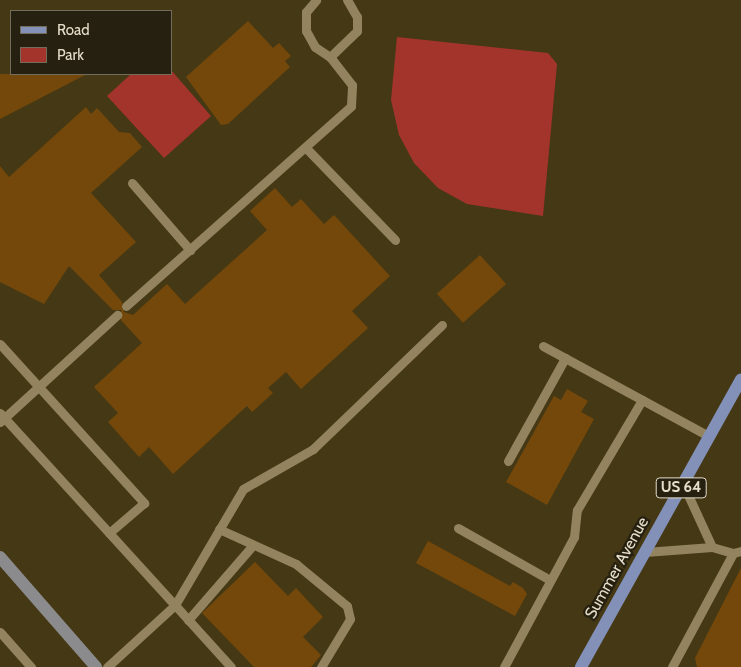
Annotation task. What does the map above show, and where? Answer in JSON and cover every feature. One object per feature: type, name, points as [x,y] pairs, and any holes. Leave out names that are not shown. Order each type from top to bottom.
[{"type":"main road","name":"Summer Avenue","points":[[581,667],[741,380]]},
{"type":"main road","points":[[0,557],[96,667]]},
{"type":"lane","points":[[126,306],[306,148],[354,99],[352,85],[330,57],[310,41],[304,21],[316,0]]},
{"type":"lane","points":[[330,57],[356,31],[357,17],[347,0]]},
{"type":"lane","points":[[306,148],[395,240]]},
{"type":"lane","points":[[132,183],[190,250]]},
{"type":"lane","points":[[117,315],[39,386],[1,417],[231,667]]},
{"type":"lane","points":[[107,667],[175,605],[243,488],[313,449],[442,325]]},
{"type":"lane","points":[[0,344],[144,504],[109,533]]},
{"type":"lane","points":[[543,346],[709,436]]},
{"type":"lane","points":[[508,461],[565,358]]},
{"type":"lane","points":[[504,667],[574,537],[578,510],[642,400]]},
{"type":"lane","points":[[683,484],[712,547]]},
{"type":"lane","points":[[458,528],[550,580]]},
{"type":"lane","points":[[219,529],[296,564],[347,606],[350,619],[321,667]]},
{"type":"lane","points":[[188,620],[253,544]]},
{"type":"lane","points":[[645,552],[712,547],[737,552],[672,667]]},
{"type":"lane","points":[[0,632],[32,667]]},
{"type":"green space","points":[[397,37],[548,53],[557,64],[543,216],[467,204],[438,188],[414,163],[399,135],[391,100]]},
{"type":"green space","points":[[172,71],[211,116],[164,158],[107,96],[130,75],[172,75]]},
{"type":"building","points":[[248,21],[273,48],[279,43],[291,56],[285,61],[290,67],[228,124],[221,125],[186,77]]},
{"type":"building","points":[[0,74],[85,75],[0,119]]},
{"type":"building","points":[[86,107],[91,114],[97,108],[119,132],[130,133],[142,147],[91,193],[136,242],[99,275],[122,302],[124,312],[133,315],[167,284],[185,304],[267,230],[250,211],[275,188],[292,207],[301,199],[324,224],[334,215],[390,276],[352,311],[368,328],[301,389],[286,372],[268,388],[273,393],[252,412],[247,406],[173,474],[149,447],[139,457],[108,422],[118,413],[94,387],[142,343],[121,320],[121,310],[113,310],[69,266],[44,304],[0,282],[0,166],[9,177]]},
{"type":"building","points":[[480,255],[506,284],[463,323],[437,294]]},
{"type":"building","points":[[567,389],[588,401],[581,412],[594,419],[547,505],[506,482],[554,396],[561,400]]},
{"type":"building","points":[[428,541],[510,586],[513,582],[523,588],[527,594],[515,616],[416,563]]},
{"type":"building","points":[[255,562],[288,596],[296,588],[323,617],[303,637],[321,655],[311,667],[254,667],[202,613]]},
{"type":"building","points":[[741,568],[741,667],[697,667],[695,658]]}]
